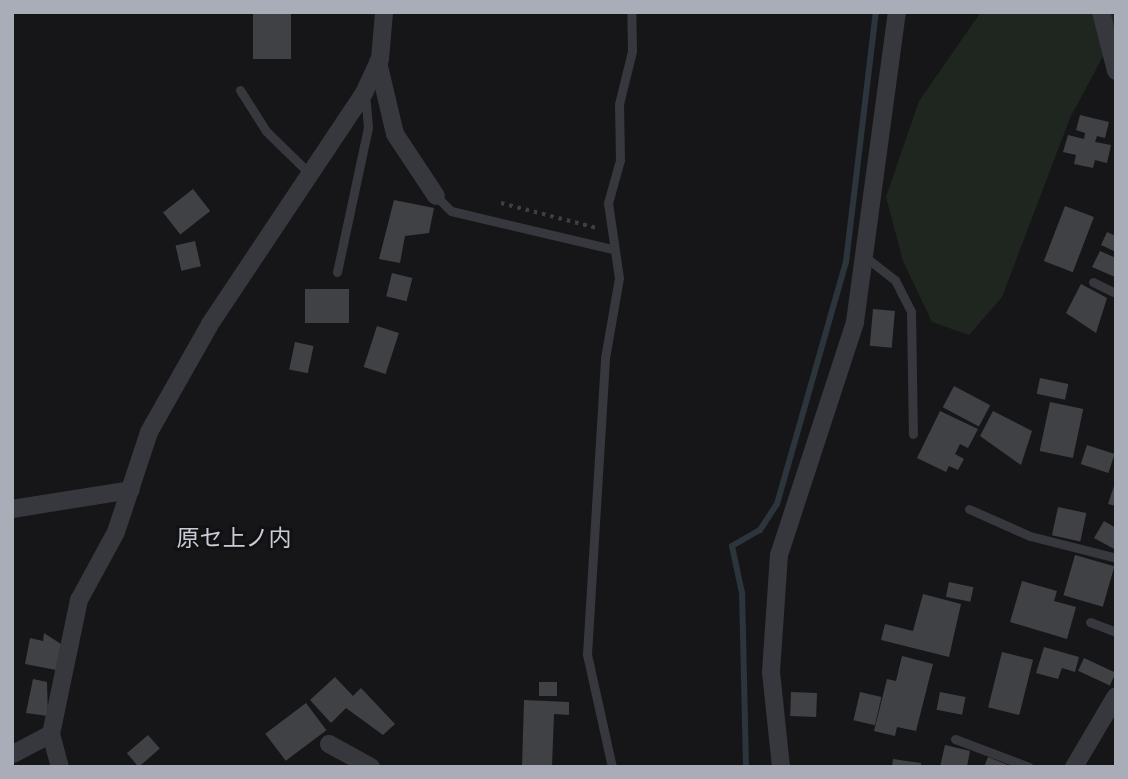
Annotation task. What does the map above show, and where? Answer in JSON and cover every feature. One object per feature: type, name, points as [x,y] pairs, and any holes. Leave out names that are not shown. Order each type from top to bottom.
[{"type":"street","points":[[60,767],[51,734],[79,600],[116,532],[169,391],[309,172],[365,93],[379,62],[384,12]]},
{"type":"street","points":[[781,767],[771,672],[779,555],[837,389],[863,256],[897,12]]},
{"type":"street","points":[[1101,12],[1116,71]]},
{"type":"street","points":[[379,62],[396,134],[436,196]]},
{"type":"street","points":[[12,509],[130,490]]},
{"type":"street","points":[[1074,767],[1116,696]]},
{"type":"street","points":[[17,767],[13,753],[51,734]]},
{"type":"street","points":[[330,744],[370,767]]},
{"type":"lane","points":[[612,767],[587,654],[605,358],[619,278],[610,231],[631,12]]},
{"type":"lane","points":[[240,90],[267,131],[309,172]]},
{"type":"lane","points":[[337,271],[368,127],[365,93]]},
{"type":"lane","points":[[436,196],[451,211],[612,249]]},
{"type":"lane","points":[[863,256],[907,295],[913,434]]},
{"type":"lane","points":[[1093,282],[1116,293]]},
{"type":"lane","points":[[969,509],[1030,536],[1116,558]]},
{"type":"lane","points":[[1090,622],[1116,632]]},
{"type":"lane","points":[[955,738],[1029,767]]},
{"type":"path","points":[[501,202],[610,231]]},
{"type":"shaded area","points":[[981,12],[1116,12],[1116,32],[1070,118],[1002,297],[969,335],[932,322],[903,261],[886,197],[919,101]]},
{"type":"building","points":[[253,12],[291,12],[291,59],[253,59]]},
{"type":"building","points":[[1080,115],[1109,122],[1105,138],[1097,136],[1095,142],[1111,145],[1107,163],[1095,160],[1093,168],[1074,164],[1076,155],[1063,152],[1068,135],[1084,139],[1085,133],[1076,130]]},
{"type":"building","points":[[193,189],[210,211],[180,234],[163,212]]},
{"type":"building","points":[[394,200],[434,208],[429,233],[405,236],[400,263],[379,259]]},
{"type":"building","points":[[1065,206],[1094,217],[1073,272],[1044,261]]},
{"type":"building","points":[[1107,232],[1116,236],[1116,252],[1101,245]]},
{"type":"building","points":[[195,241],[201,266],[181,271],[176,245]]},
{"type":"building","points":[[1100,251],[1116,258],[1115,277],[1092,267]]},
{"type":"building","points":[[392,273],[412,278],[407,301],[386,296]]},
{"type":"building","points":[[1081,284],[1107,298],[1096,333],[1066,313]]},
{"type":"building","points":[[305,289],[349,289],[349,323],[305,323]]},
{"type":"building","points":[[873,309],[895,311],[892,348],[870,346]]},
{"type":"building","points":[[377,326],[399,333],[386,374],[364,367]]},
{"type":"building","points":[[295,342],[314,346],[308,373],[289,369]]},
{"type":"building","points":[[1040,378],[1068,384],[1065,400],[1037,394]]},
{"type":"building","points":[[954,386],[990,405],[979,426],[943,407]]},
{"type":"building","points":[[1050,402],[1083,409],[1073,458],[1040,451]]},
{"type":"building","points":[[940,411],[978,429],[968,448],[960,444],[955,454],[964,459],[958,470],[949,466],[946,472],[917,458]]},
{"type":"building","points":[[993,411],[1032,431],[1021,465],[980,436]]},
{"type":"building","points":[[1087,445],[1115,454],[1108,473],[1081,464]]},
{"type":"building","points":[[1116,483],[1116,506],[1108,504]]},
{"type":"building","points":[[1058,507],[1086,513],[1080,541],[1052,535]]},
{"type":"building","points":[[1104,521],[1116,528],[1116,550],[1094,538]]},
{"type":"building","points":[[1075,555],[1114,566],[1103,607],[1063,595]]},
{"type":"building","points":[[1022,581],[1057,591],[1054,601],[1076,607],[1067,639],[1010,622]]},
{"type":"building","points":[[949,582],[973,587],[970,602],[946,597]]},
{"type":"building","points":[[923,594],[961,604],[949,657],[881,640],[885,624],[913,631]]},
{"type":"building","points":[[44,633],[61,644],[56,670],[25,664],[30,638],[43,641]]},
{"type":"building","points":[[1044,647],[1079,657],[1075,672],[1062,668],[1058,679],[1036,673]]},
{"type":"building","points":[[1002,652],[1033,660],[1019,715],[988,707]]},
{"type":"building","points":[[902,656],[933,664],[916,731],[897,727],[895,736],[874,731],[887,679],[896,681]]},
{"type":"building","points":[[1084,658],[1116,673],[1110,685],[1078,671]]},
{"type":"building","points":[[335,677],[353,696],[361,688],[395,724],[383,735],[346,708],[331,723],[310,700]]},
{"type":"building","points":[[33,679],[47,682],[48,716],[26,713]]},
{"type":"building","points":[[539,682],[557,682],[557,696],[539,696]]},
{"type":"building","points":[[791,692],[817,693],[816,717],[790,716]]},
{"type":"building","points":[[860,692],[881,697],[875,725],[853,720]]},
{"type":"building","points":[[940,692],[966,697],[962,715],[937,710]]},
{"type":"building","points":[[524,700],[569,702],[569,715],[554,714],[552,767],[522,767]]},
{"type":"building","points":[[306,703],[326,730],[286,761],[265,734]]},
{"type":"building","points":[[148,735],[160,749],[139,767],[127,753]]},
{"type":"building","points":[[945,745],[970,751],[967,767],[940,767]]},
{"type":"building","points":[[988,757],[1013,767],[984,767]]},
{"type":"building","points":[[893,759],[921,763],[921,767],[892,767]]},
{"type":"waterway","points":[[746,767],[742,593],[732,546],[760,530],[777,504],[846,262],[876,12]]},
{"type":"district","name":"原セ上ノ内","points":[[234,539]]}]
